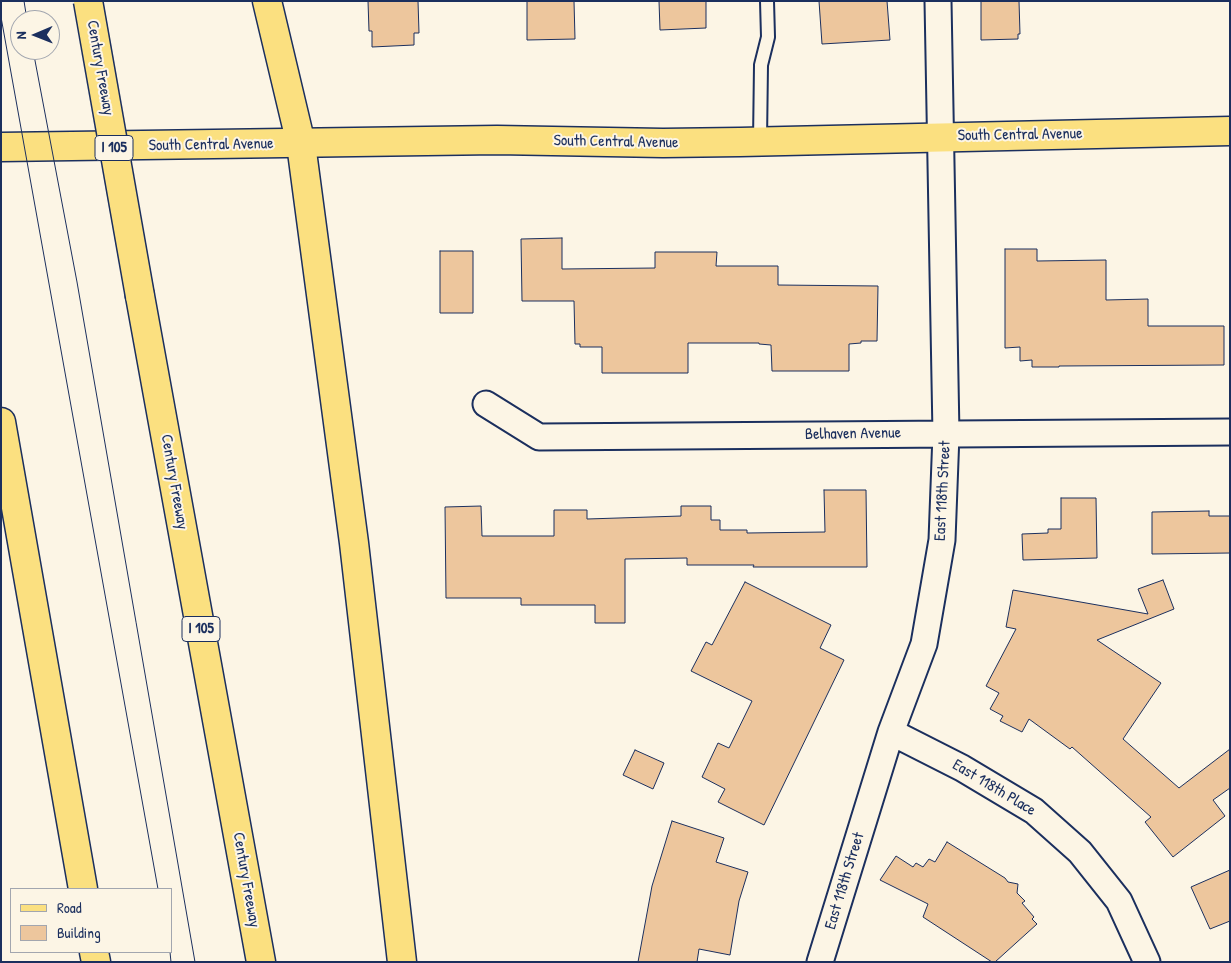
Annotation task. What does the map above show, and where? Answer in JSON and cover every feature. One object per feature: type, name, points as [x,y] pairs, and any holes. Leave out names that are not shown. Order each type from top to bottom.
[{"type":"main road","name":"Century Freeway","points":[[88,1],[261,962]]},
{"type":"main road","points":[[268,1],[301,144],[354,543],[402,962]]},
{"type":"main road","name":"South Central Avenue","points":[[1,147],[497,140],[662,143],[1230,131]]},
{"type":"main road","points":[[1,422],[83,888]]},
{"type":"street","name":"East 118th Street","points":[[820,962],[891,732],[924,644],[942,540],[946,434],[938,1]]},
{"type":"street","name":"Belhaven Avenue","points":[[486,404],[539,437],[1230,432]]},
{"type":"street","name":"East 118th Place","points":[[891,732],[962,768],[1034,811],[1080,852],[1119,901],[1147,962]]},
{"type":"lane","points":[[760,141],[761,65],[768,38],[767,1]]},
{"type":"building","points":[[368,1],[418,1],[419,33],[414,33],[414,45],[372,47],[372,31],[369,31]]},
{"type":"building","points":[[527,1],[574,1],[575,39],[527,40]]},
{"type":"building","points":[[659,1],[706,1],[706,28],[660,30]]},
{"type":"building","points":[[819,1],[887,1],[890,40],[822,44]]},
{"type":"building","points":[[981,1],[1019,1],[1020,34],[1018,34],[1018,39],[981,40]]},
{"type":"building","points":[[562,238],[562,269],[655,268],[655,252],[717,252],[716,266],[778,266],[778,285],[878,286],[877,341],[861,341],[861,343],[849,344],[849,371],[772,371],[771,345],[759,343],[688,343],[688,373],[602,373],[602,347],[580,347],[580,344],[575,344],[574,301],[522,301],[521,239]]},
{"type":"building","points":[[1005,249],[1037,249],[1037,261],[1106,260],[1106,300],[1148,299],[1148,326],[1224,326],[1224,365],[1032,367],[1032,360],[1020,361],[1020,347],[1005,348]]},
{"type":"building","points":[[440,251],[473,251],[473,313],[440,313]]},
{"type":"building","points":[[824,490],[866,490],[867,567],[687,565],[687,558],[625,559],[625,623],[595,623],[595,605],[521,605],[521,598],[446,598],[445,507],[481,506],[482,536],[554,536],[554,510],[587,510],[587,519],[681,516],[681,506],[711,506],[711,520],[720,520],[720,530],[747,530],[747,533],[825,532]]},
{"type":"building","points":[[1061,498],[1096,498],[1097,558],[1023,560],[1022,534],[1048,533],[1048,529],[1061,529]]},
{"type":"building","points":[[1209,511],[1209,516],[1230,516],[1230,553],[1152,554],[1152,512]]},
{"type":"building","points":[[1163,580],[1174,609],[1097,640],[1161,683],[1123,739],[1179,788],[1230,749],[1230,788],[1213,800],[1225,816],[1173,857],[1145,822],[1151,817],[1072,747],[1070,749],[1029,719],[1022,732],[1000,721],[1003,716],[990,709],[999,693],[986,686],[1016,629],[1006,627],[1013,590],[1148,614],[1138,589]]},
{"type":"building","points":[[745,582],[831,625],[820,648],[844,660],[764,825],[718,802],[725,789],[702,777],[718,743],[729,748],[752,701],[691,671],[706,642],[712,645]]},
{"type":"building","points":[[635,750],[664,763],[653,789],[623,775]]},
{"type":"building","points":[[672,821],[724,838],[716,862],[748,872],[739,901],[730,955],[699,949],[697,962],[638,962],[652,886]]},
{"type":"building","points":[[947,842],[1005,878],[1008,882],[1018,884],[1017,893],[1025,901],[1022,903],[1034,917],[1032,919],[1037,924],[995,962],[992,962],[923,917],[928,904],[880,880],[896,856],[913,867],[916,863],[923,867],[929,859],[935,862]]},
{"type":"building","points":[[1230,870],[1230,921],[1210,929],[1191,887]]},
{"type":"tram line","points":[[24,1],[25,10]]},
{"type":"tram line","points":[[1,17],[158,888]]},
{"type":"tram line","points":[[35,60],[77,282],[195,962]]},
{"type":"tram line","points":[[170,953],[171,962]]}]
